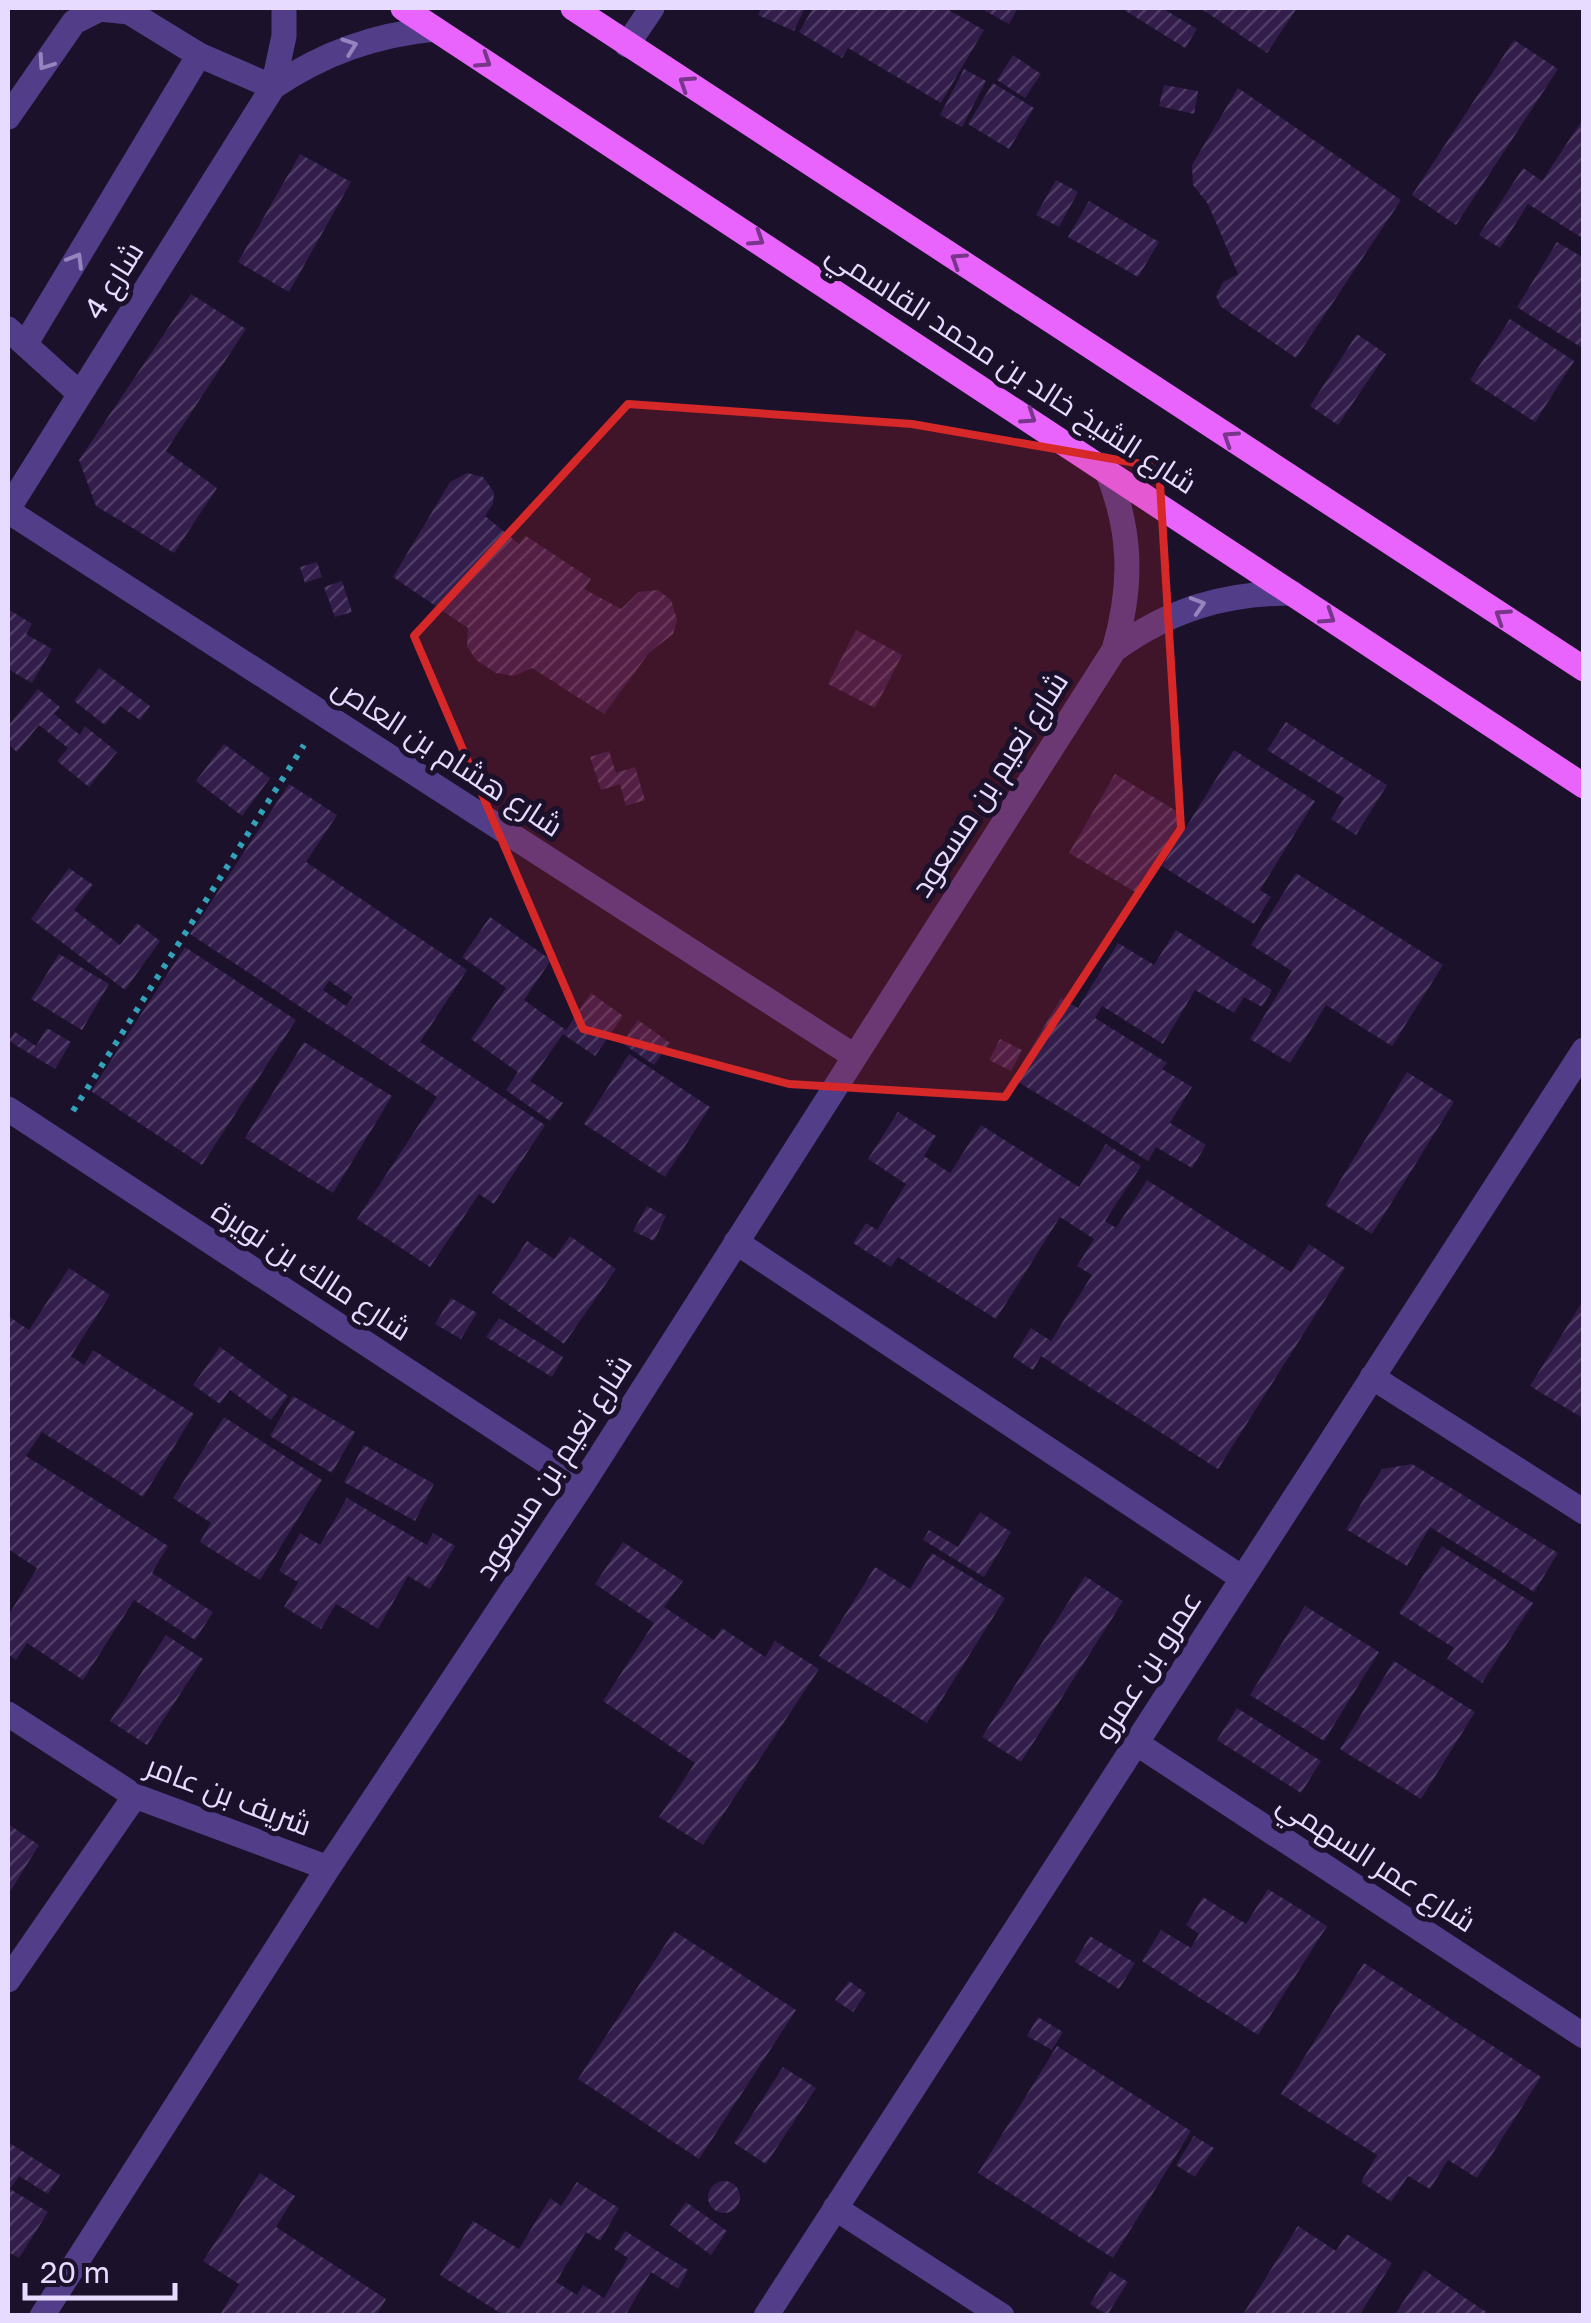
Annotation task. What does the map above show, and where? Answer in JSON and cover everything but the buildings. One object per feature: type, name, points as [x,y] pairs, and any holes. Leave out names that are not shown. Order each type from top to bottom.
[{"type":"main road","name":"شارع الشيخ خالد بن محمد القاسمي","points":[[403,8],[1105,466],[1584,786]]},
{"type":"main road","name":"شارع الشيخ خالد بن محمد القاسمي","points":[[573,8],[1584,669]]},
{"type":"street","name":"شارع 4","points":[[8,510],[273,87],[284,36],[284,8]]},
{"type":"street","points":[[627,45],[652,8]]},
{"type":"street","points":[[8,117],[74,22],[85,13],[100,9],[129,12],[199,55],[273,87]]},
{"type":"street","name":"شارع 4","points":[[273,87],[333,52],[400,32],[435,29]]},
{"type":"street","points":[[80,394],[17,336],[199,55]]},
{"type":"street","name":"شارع نعيم بن مسعود","points":[[42,2316],[328,1868],[582,1485],[1114,650],[1128,589],[1129,558],[1117,495],[1105,466]]},
{"type":"street","name":"شارع هشام بن العاص","points":[[8,510],[854,1056]]},
{"type":"street","name":"شارع نعيم بن مسعود","points":[[1114,650],[1168,616],[1198,604],[1229,597],[1292,593]]},
{"type":"street","name":"عمرو بن عمرو","points":[[766,2316],[1584,1050]]},
{"type":"street","name":"شارع مالك بن نويرة","points":[[8,1109],[582,1485]]},
{"type":"street","points":[[736,1242],[1242,1578]]},
{"type":"street","points":[[1372,1377],[1584,1512]]},
{"type":"street","name":"شريف بن عامر","points":[[8,1714],[135,1796],[328,1868]]},
{"type":"street","name":"شارع عمر السهمي","points":[[1136,1743],[1584,2036]]},
{"type":"street","points":[[8,1980],[135,1796]]},
{"type":"street","points":[[836,2208],[1002,2316]]},
{"type":"path","points":[[54,1140],[324,715]]},
{"type":"highlighted area","points":[[628,404],[912,424],[1159,467],[1181,828],[1005,1097],[789,1084],[583,1029],[414,636]]}]
